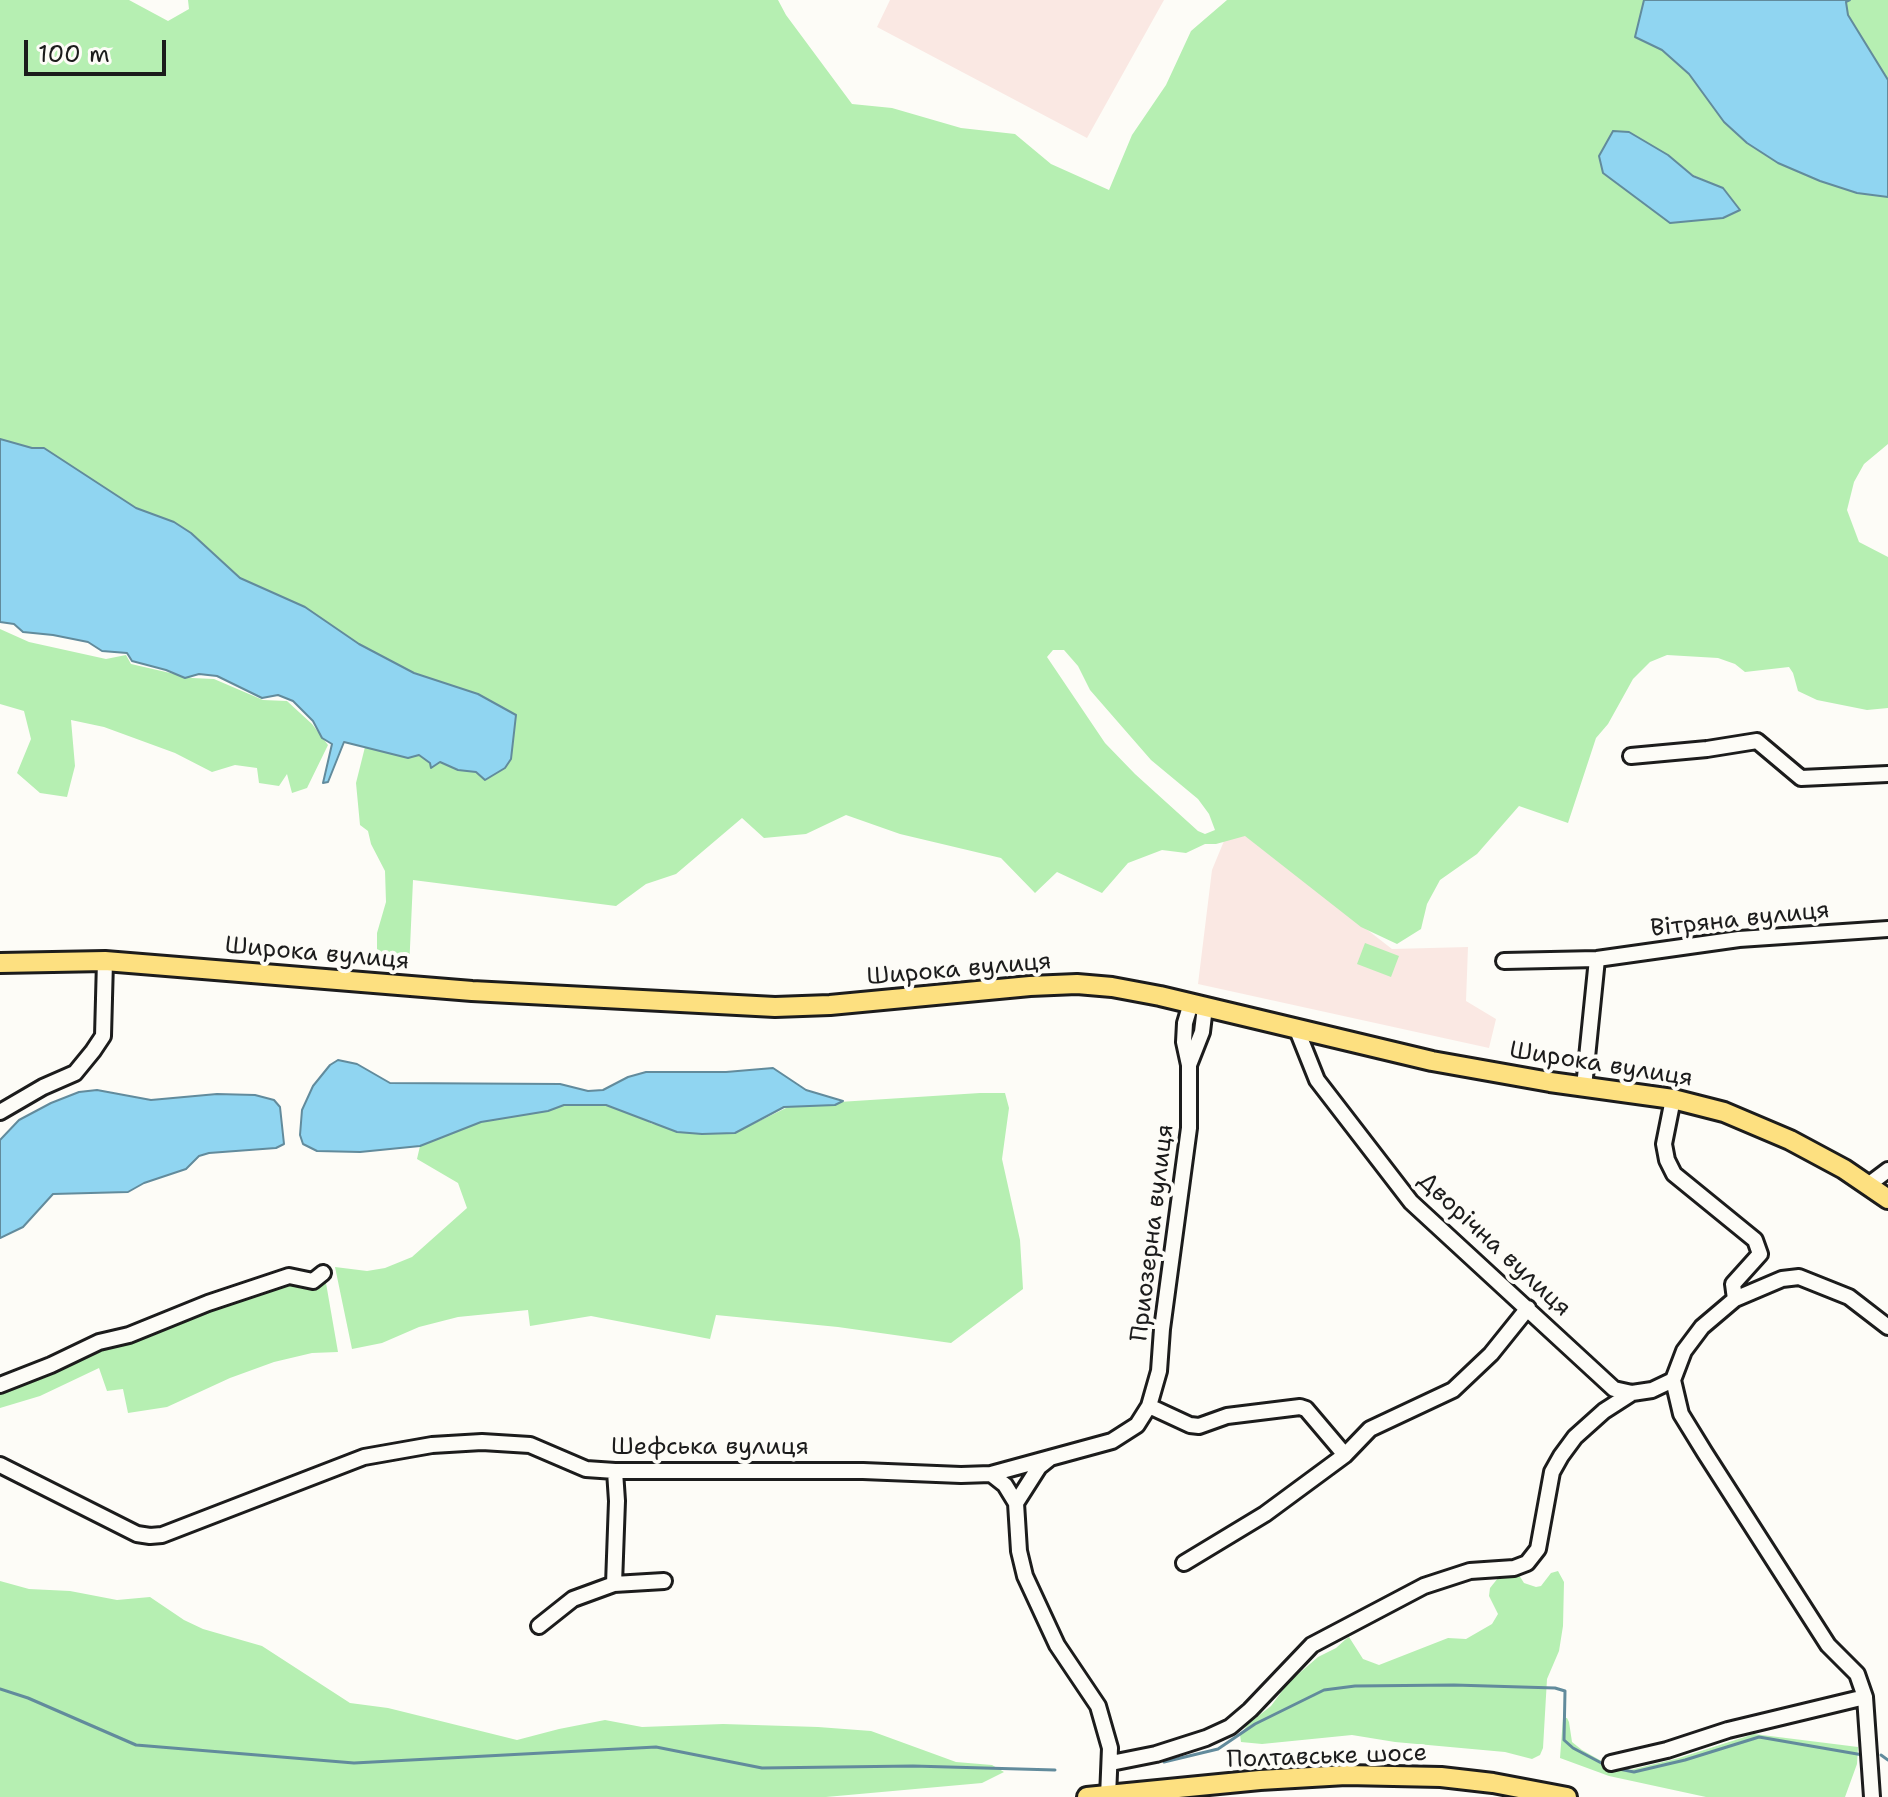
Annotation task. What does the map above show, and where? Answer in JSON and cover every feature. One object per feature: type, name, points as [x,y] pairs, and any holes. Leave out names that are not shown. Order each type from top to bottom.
[{"type":"main road","name":"Широка вулиця","points":[[0,963],[105,961],[472,991],[760,1007],[830,1005],[1030,986],[1077,984],[1112,987],[1432,1061],[1673,1099],[1724,1112],[1756,1124],[1844,1169],[1888,1199]]},
{"type":"main road","name":"Полтавське шосе","points":[[1087,1797],[1346,1775],[1454,1779],[1567,1797]]},
{"type":"street","points":[[1631,756],[1757,741],[1801,778],[1888,774]]},
{"type":"street","name":"Вітряна вулиця","points":[[1504,961],[1597,959],[1739,939],[1888,929]]},
{"type":"street","points":[[1584,1087],[1597,959]]},
{"type":"street","points":[[0,1112],[75,1073],[93,1051],[103,1036],[105,961]]},
{"type":"street","name":"Приозерна вулиця","points":[[1149,1406],[1159,1371],[1189,1128],[1185,1023],[1198,1005]]},
{"type":"street","name":"Дворічна вулиця","points":[[1297,1030],[1317,1080],[1411,1202],[1614,1389],[1632,1393]]},
{"type":"street","points":[[1673,1099],[1664,1144],[1674,1174],[1755,1240],[1760,1254],[1733,1284],[1735,1299]]},
{"type":"street","points":[[1868,1185],[1888,1170]]},
{"type":"street","points":[[0,1385],[99,1342],[129,1335],[208,1303],[289,1276],[313,1281],[323,1273]]},
{"type":"street","points":[[1872,1797],[1865,1697],[1857,1674],[1828,1645],[1681,1414],[1673,1380],[1684,1351],[1702,1327],[1735,1299],[1782,1279],[1799,1277],[1849,1297],[1888,1327]]},
{"type":"street","points":[[1184,1563],[1265,1514],[1345,1455],[1370,1429],[1453,1390],[1491,1354],[1528,1308]]},
{"type":"street","points":[[1111,1763],[1156,1754],[1230,1727],[1312,1645],[1424,1586],[1470,1571],[1514,1568],[1527,1563],[1538,1549],[1552,1472],[1561,1456],[1584,1428],[1604,1411],[1632,1393],[1652,1390],[1673,1380]]},
{"type":"street","points":[[1149,1406],[1190,1425],[1199,1426],[1227,1416],[1300,1407],[1306,1409],[1345,1455]]},
{"type":"street","name":"Шефська вулиця","points":[[0,1465],[137,1534],[150,1536],[162,1535],[364,1457],[432,1445],[482,1442],[530,1445],[586,1469],[615,1471],[991,1474],[1112,1441],[1137,1425],[1149,1406]]},
{"type":"street","points":[[1016,1503],[1039,1467],[1051,1458]]},
{"type":"street","points":[[614,1584],[615,1471]]},
{"type":"street","points":[[991,1474],[1005,1485],[1016,1503],[1019,1551],[1025,1576],[1057,1645],[1098,1706],[1110,1748],[1108,1796]]},
{"type":"street","points":[[539,1626],[573,1599],[614,1584],[664,1581]]},
{"type":"street","points":[[1611,1763],[1667,1750],[1728,1730],[1865,1697]]},
{"type":"shaded area","points":[[890,0],[1164,0],[1087,138],[877,27]]},
{"type":"shaded area","points":[[1231,824],[1392,949],[1468,947],[1466,1001],[1496,1019],[1489,1048],[1198,984],[1212,870]]},
{"type":"green space","points":[[0,0],[129,0],[168,21],[189,9],[188,0],[778,0],[852,104],[892,108],[961,128],[1015,134],[1051,164],[1109,190],[1132,135],[1166,85],[1191,31],[1227,0],[1644,0],[1635,37],[1662,50],[1689,74],[1724,122],[1747,143],[1778,163],[1857,193],[1888,197],[1888,444],[1864,464],[1854,482],[1847,510],[1859,542],[1888,557],[1888,708],[1867,710],[1817,700],[1798,691],[1789,667],[1745,672],[1735,664],[1718,658],[1667,655],[1650,662],[1633,679],[1608,724],[1596,738],[1568,823],[1519,806],[1477,854],[1440,880],[1427,904],[1421,929],[1397,944],[1361,927],[1245,836],[1205,844],[1186,853],[1162,850],[1128,863],[1102,893],[1057,872],[1035,893],[1001,858],[900,834],[846,815],[806,834],[764,838],[742,818],[676,874],[646,884],[616,906],[413,880],[409,970],[388,966],[377,949],[377,933],[386,902],[385,871],[368,831],[360,825],[356,783],[365,747],[408,758],[419,755],[430,763],[440,762],[458,770],[476,772],[478,694],[414,673],[359,644],[305,607],[240,578],[191,533],[174,522],[136,508],[44,448],[32,448],[0,439]],"holes":[[[1613,131],[1668,155],[1693,175],[1723,188],[1599,156]],[[1053,650],[1064,650],[1078,666],[1090,690],[1151,760],[1198,799],[1209,814],[1215,830],[1205,834],[1198,831],[1105,743],[1047,657]]]},
{"type":"green space","points":[[1888,0],[1888,80],[1847,15],[1846,2]]},
{"type":"green space","points":[[0,629],[29,642],[106,659],[126,655],[131,664],[192,678],[214,679],[263,700],[287,701],[312,724],[328,745],[307,788],[292,793],[287,774],[279,786],[259,783],[257,768],[235,765],[212,772],[175,753],[104,727],[71,720],[75,766],[67,797],[40,793],[17,773],[31,739],[24,711],[0,704]]},
{"type":"green space","points":[[1365,943],[1399,956],[1391,977],[1357,964]]},
{"type":"green space","points":[[1005,1093],[1009,1108],[1002,1159],[1020,1240],[1023,1289],[951,1343],[838,1327],[716,1315],[710,1339],[591,1316],[530,1326],[528,1310],[458,1317],[419,1327],[382,1343],[352,1349],[335,1267],[367,1271],[385,1268],[412,1257],[467,1208],[458,1183],[417,1159],[420,1146],[438,1137],[481,1122],[548,1111],[564,1105],[606,1105],[638,1115],[652,1124],[735,1133],[792,1105]]},
{"type":"green space","points":[[291,1278],[326,1283],[338,1352],[312,1353],[274,1362],[167,1407],[128,1413],[123,1389],[107,1391],[99,1368],[40,1396],[0,1408],[0,1388],[90,1351]]},
{"type":"green space","points":[[1558,1571],[1564,1582],[1563,1626],[1559,1651],[1547,1679],[1540,1755],[1532,1759],[1505,1752],[1352,1735],[1262,1744],[1241,1742],[1240,1735],[1248,1724],[1271,1706],[1288,1683],[1318,1657],[1349,1637],[1363,1659],[1379,1665],[1448,1638],[1466,1639],[1492,1624],[1498,1614],[1489,1596],[1490,1588],[1498,1578],[1508,1572],[1517,1572],[1524,1583],[1536,1587],[1541,1586],[1551,1573]]},
{"type":"green space","points":[[0,1581],[29,1589],[70,1591],[117,1600],[150,1597],[203,1629],[262,1646],[350,1703],[388,1708],[517,1740],[605,1720],[642,1727],[723,1724],[818,1727],[871,1731],[956,1762],[992,1765],[1004,1772],[982,1783],[826,1797],[0,1797]]},
{"type":"green space","points":[[1563,1718],[1569,1722],[1572,1742],[1582,1750],[1605,1763],[1630,1770],[1754,1734],[1858,1747],[1857,1764],[1845,1797],[1706,1797],[1609,1776],[1560,1758]]},
{"type":"water","points":[[1644,0],[1850,0],[1846,2],[1848,15],[1888,80],[1888,197],[1857,193],[1820,181],[1778,163],[1747,143],[1724,122],[1689,74],[1662,50],[1635,37]]},
{"type":"water","points":[[1613,131],[1629,132],[1668,155],[1693,176],[1723,188],[1740,210],[1723,218],[1670,223],[1603,173],[1599,156]]},
{"type":"water","points":[[0,439],[32,448],[44,448],[136,508],[174,522],[191,533],[240,578],[305,607],[359,644],[414,673],[478,694],[516,715],[511,759],[505,768],[485,780],[476,772],[458,770],[440,762],[431,768],[430,763],[419,755],[408,758],[344,742],[328,782],[323,783],[332,744],[322,738],[313,721],[293,701],[278,695],[262,698],[217,676],[199,674],[185,678],[132,661],[127,653],[102,651],[88,642],[23,632],[14,624],[0,622]]},
{"type":"water","points":[[338,1060],[357,1064],[390,1083],[560,1084],[588,1091],[603,1090],[646,1072],[726,1072],[773,1068],[806,1090],[843,1101],[835,1105],[784,1107],[735,1133],[702,1134],[677,1132],[606,1105],[564,1105],[548,1111],[481,1122],[420,1146],[360,1152],[317,1151],[303,1144],[300,1135],[302,1110],[313,1086]]},
{"type":"water","points":[[97,1090],[151,1100],[217,1094],[255,1095],[274,1100],[280,1107],[284,1144],[276,1148],[199,1156],[186,1169],[144,1183],[128,1192],[53,1194],[23,1227],[0,1238],[0,1140],[19,1120],[51,1103],[79,1092]]},
{"type":"waterway","points":[[1164,1762],[1218,1749],[1255,1724],[1324,1690],[1355,1686],[1454,1685],[1555,1688],[1565,1691],[1564,1740],[1607,1766]]},
{"type":"waterway","points":[[0,1689],[136,1745],[354,1763],[656,1747],[762,1768],[913,1766],[1055,1770]]},
{"type":"waterway","points":[[1614,1768],[1634,1772],[1759,1737],[1863,1755]]},
{"type":"waterway","points":[[1881,1755],[1888,1760]]}]
